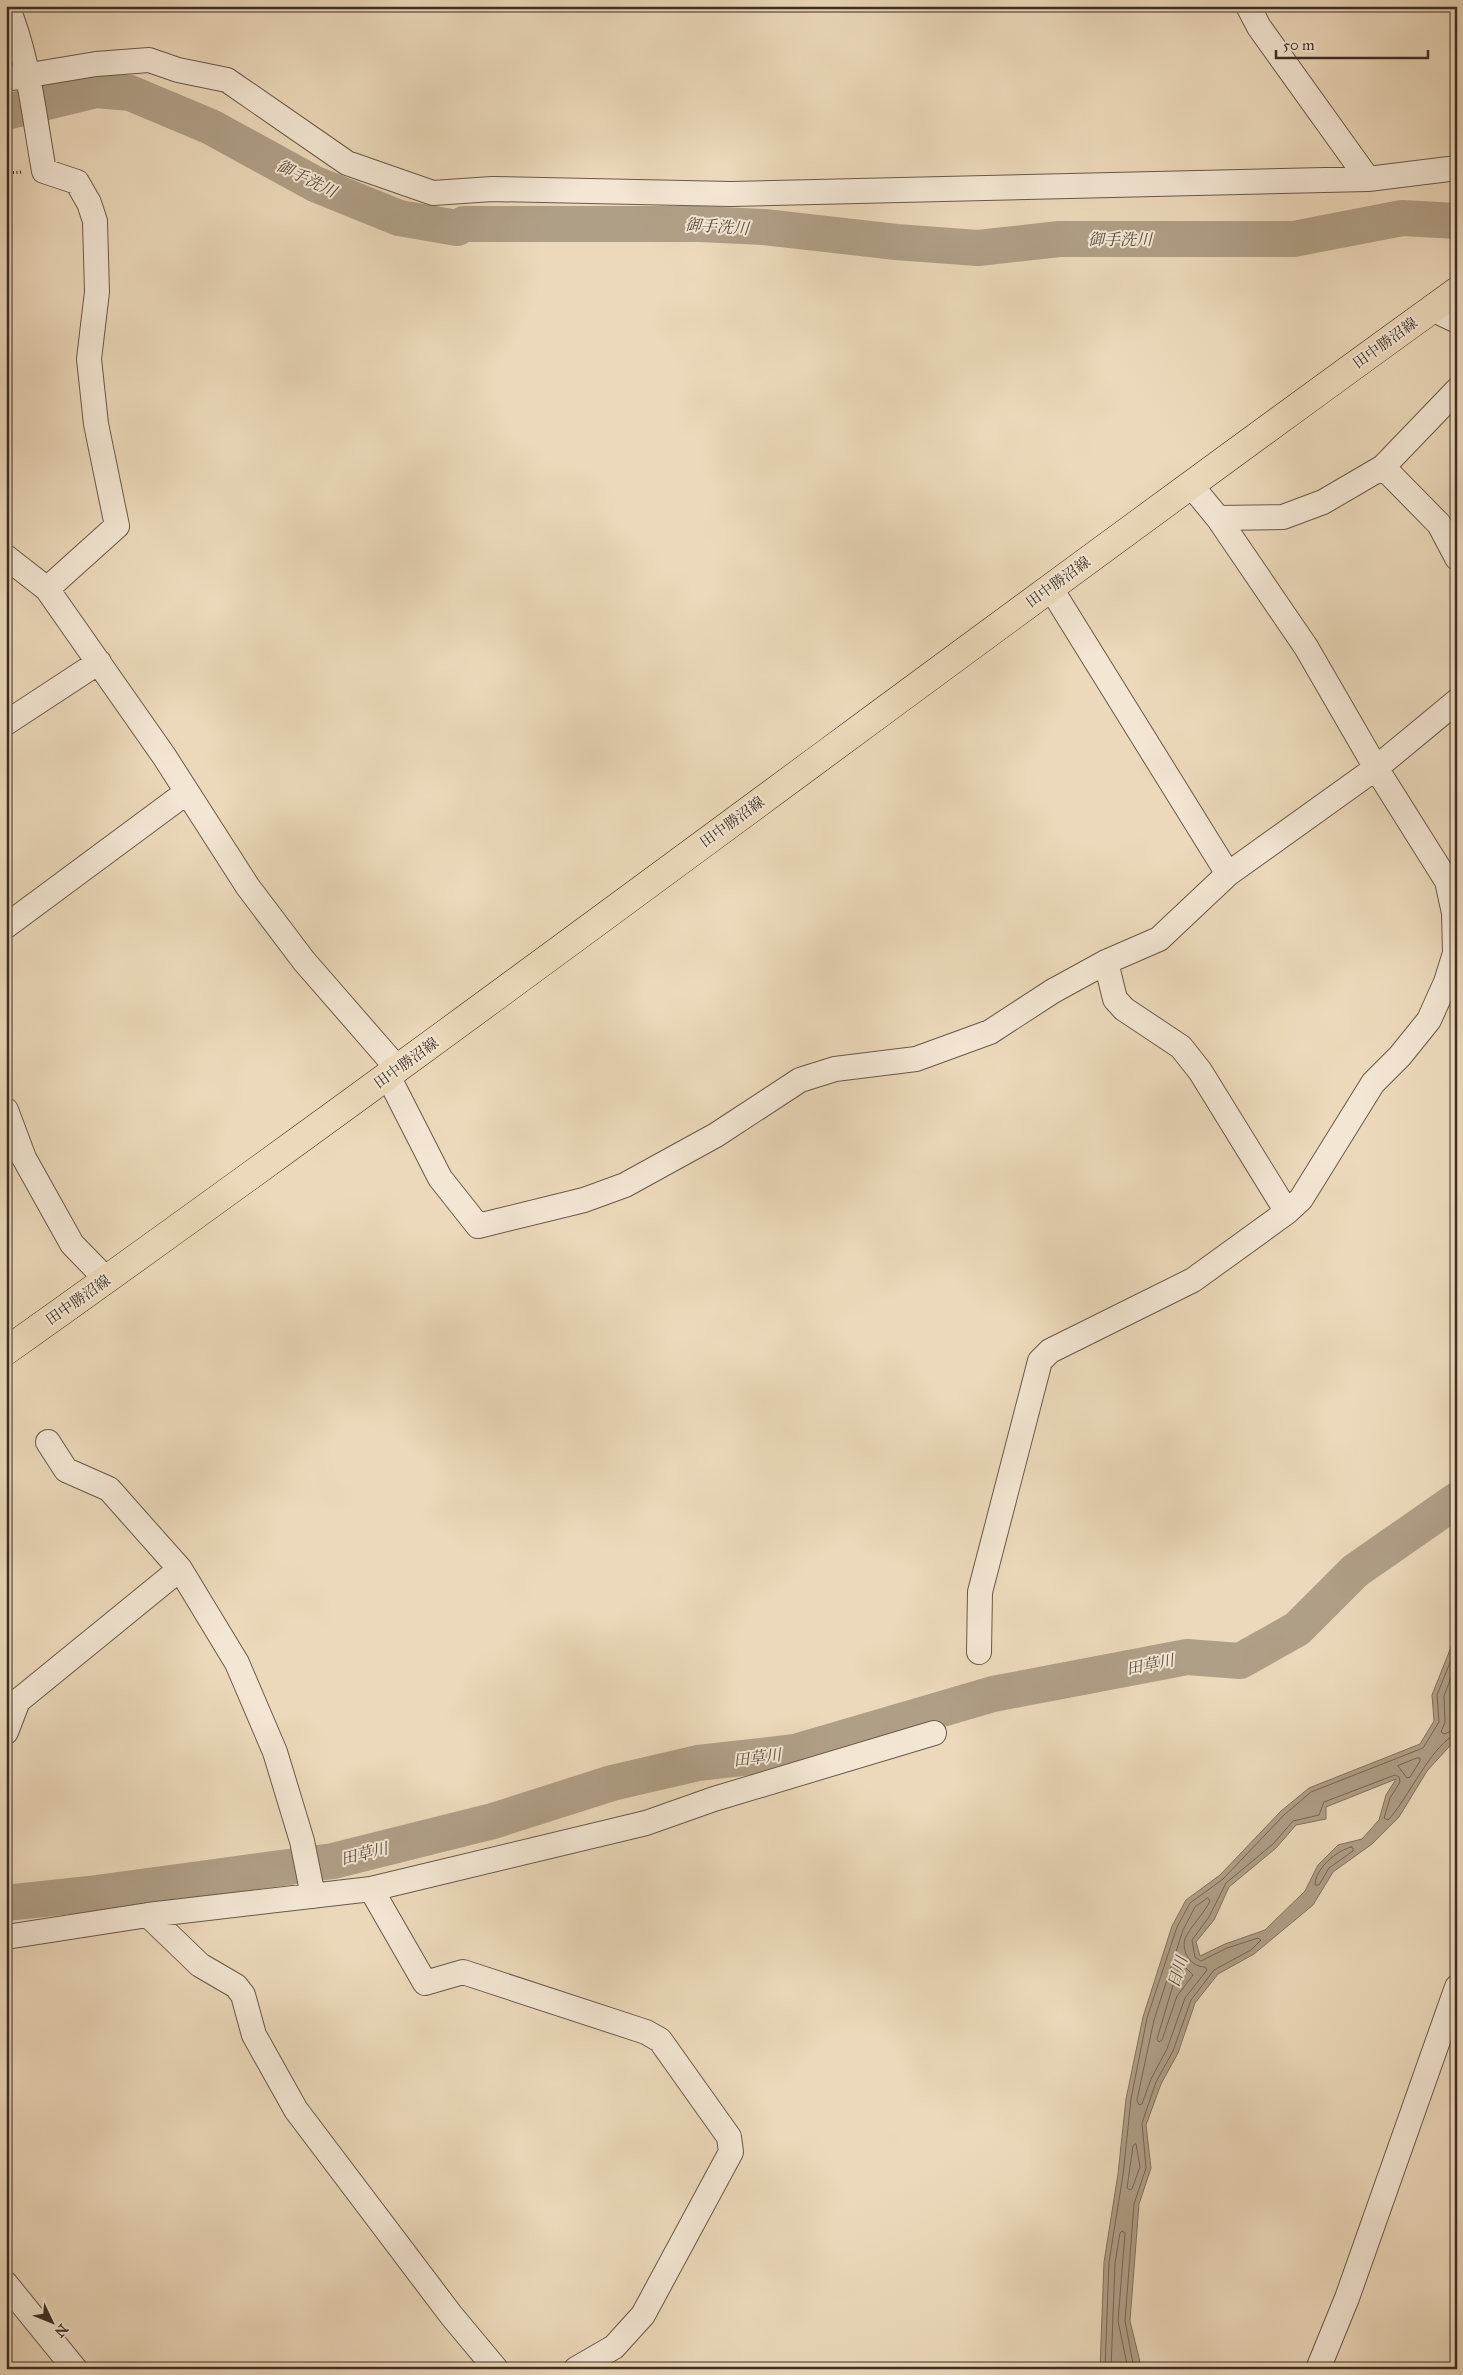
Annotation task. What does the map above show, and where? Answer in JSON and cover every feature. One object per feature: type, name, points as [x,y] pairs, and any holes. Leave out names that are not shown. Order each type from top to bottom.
[{"type":"main road","name":"田中勝沼線","points":[[6,1351],[393,1073],[1190,484],[1457,292]]},
{"type":"street","points":[[7,6],[14,23],[21,79],[44,171],[77,182],[89,203],[96,221],[97,292],[88,359],[96,424],[117,526],[47,589]]},
{"type":"street","points":[[1248,6],[1259,27],[1368,179]]},
{"type":"street","points":[[21,79],[96,64],[149,60],[178,70],[227,80],[347,163],[433,193],[492,189],[732,194],[1368,179],[1457,168]]},
{"type":"street","points":[[1432,309],[1457,320]]},
{"type":"street","points":[[1218,518],[1282,516],[1322,502],[1384,467],[1457,390]]},
{"type":"street","points":[[1384,467],[1439,524],[1457,558]]},
{"type":"street","points":[[979,1652],[980,1592],[1040,1361],[1050,1351],[1193,1280],[1287,1212],[1300,1198],[1373,1083],[1400,1056],[1429,1020],[1446,982],[1455,953],[1454,913],[1447,881],[1376,768],[1306,647],[1218,518],[1190,484]]},
{"type":"street","points":[[6,557],[47,589],[187,792],[248,887],[393,1073],[440,1178],[478,1226],[584,1200],[625,1185],[716,1134],[800,1080],[835,1068],[916,1059],[990,1032],[1053,991],[1106,962],[1159,939],[1228,874],[1376,768],[1457,700]]},
{"type":"street","points":[[1050,587],[1228,874]]},
{"type":"street","points":[[6,723],[99,662]]},
{"type":"street","points":[[6,926],[187,792]]},
{"type":"street","points":[[1106,962],[1115,1000],[1124,1009],[1181,1047],[1200,1071],[1287,1212]]},
{"type":"street","points":[[1429,1020],[1457,1001]]},
{"type":"street","points":[[6,1110],[24,1158],[72,1244],[107,1280]]},
{"type":"street","points":[[48,1442],[66,1470],[110,1489],[180,1569],[237,1663],[275,1752],[302,1841],[312,1893]]},
{"type":"street","points":[[6,1732],[18,1701],[180,1569]]},
{"type":"street","points":[[6,1937],[148,1915],[312,1893],[371,1889],[646,1823],[714,1799],[934,1734]]},
{"type":"street","points":[[371,1889],[425,1983],[463,1972],[646,2032],[660,2040],[729,2138],[731,2152],[643,2314],[614,2348],[576,2369]]},
{"type":"street","points":[[148,1915],[200,1965],[236,1986],[243,1995],[254,2035],[296,2110],[445,2307],[496,2369]]},
{"type":"street","points":[[1318,2369],[1347,2298],[1457,1987]]},
{"type":"street","points":[[10,2296],[75,2369]]},
{"type":"water","name":"日川","points":[[1457,1632],[1457,1738],[1427,1771],[1399,1817],[1372,1844],[1333,1872],[1313,1905],[1254,1954],[1218,1974],[1195,2003],[1178,2053],[1161,2084],[1146,2125],[1151,2168],[1139,2204],[1130,2321],[1140,2362],[1139,2369],[1100,2369],[1104,2262],[1118,2174],[1126,2099],[1143,2017],[1172,1926],[1186,1900],[1220,1875],[1281,1811],[1309,1788],[1420,1744],[1434,1721],[1432,1695]],"holes":[[[1396,1779],[1386,1795],[1379,1820],[1362,1839],[1338,1845],[1318,1865],[1305,1891],[1265,1930],[1225,1944],[1200,1956],[1196,1942],[1214,1920],[1229,1887],[1276,1848],[1296,1825],[1326,1819],[1326,1807]]]},
{"type":"waterway","name":"御手洗川","points":[[6,112],[96,90],[130,93],[211,127],[315,184],[399,218],[457,228],[464,224],[699,224],[764,227],[896,242],[978,248],[1059,239],[1294,239],[1402,218],[1457,221]]},
{"type":"waterway","name":"田草川","points":[[6,1903],[89,1894],[333,1861],[493,1821],[612,1783],[698,1763],[795,1752],[993,1694],[1187,1657],[1240,1661],[1297,1629],[1355,1571],[1457,1500]]}]
